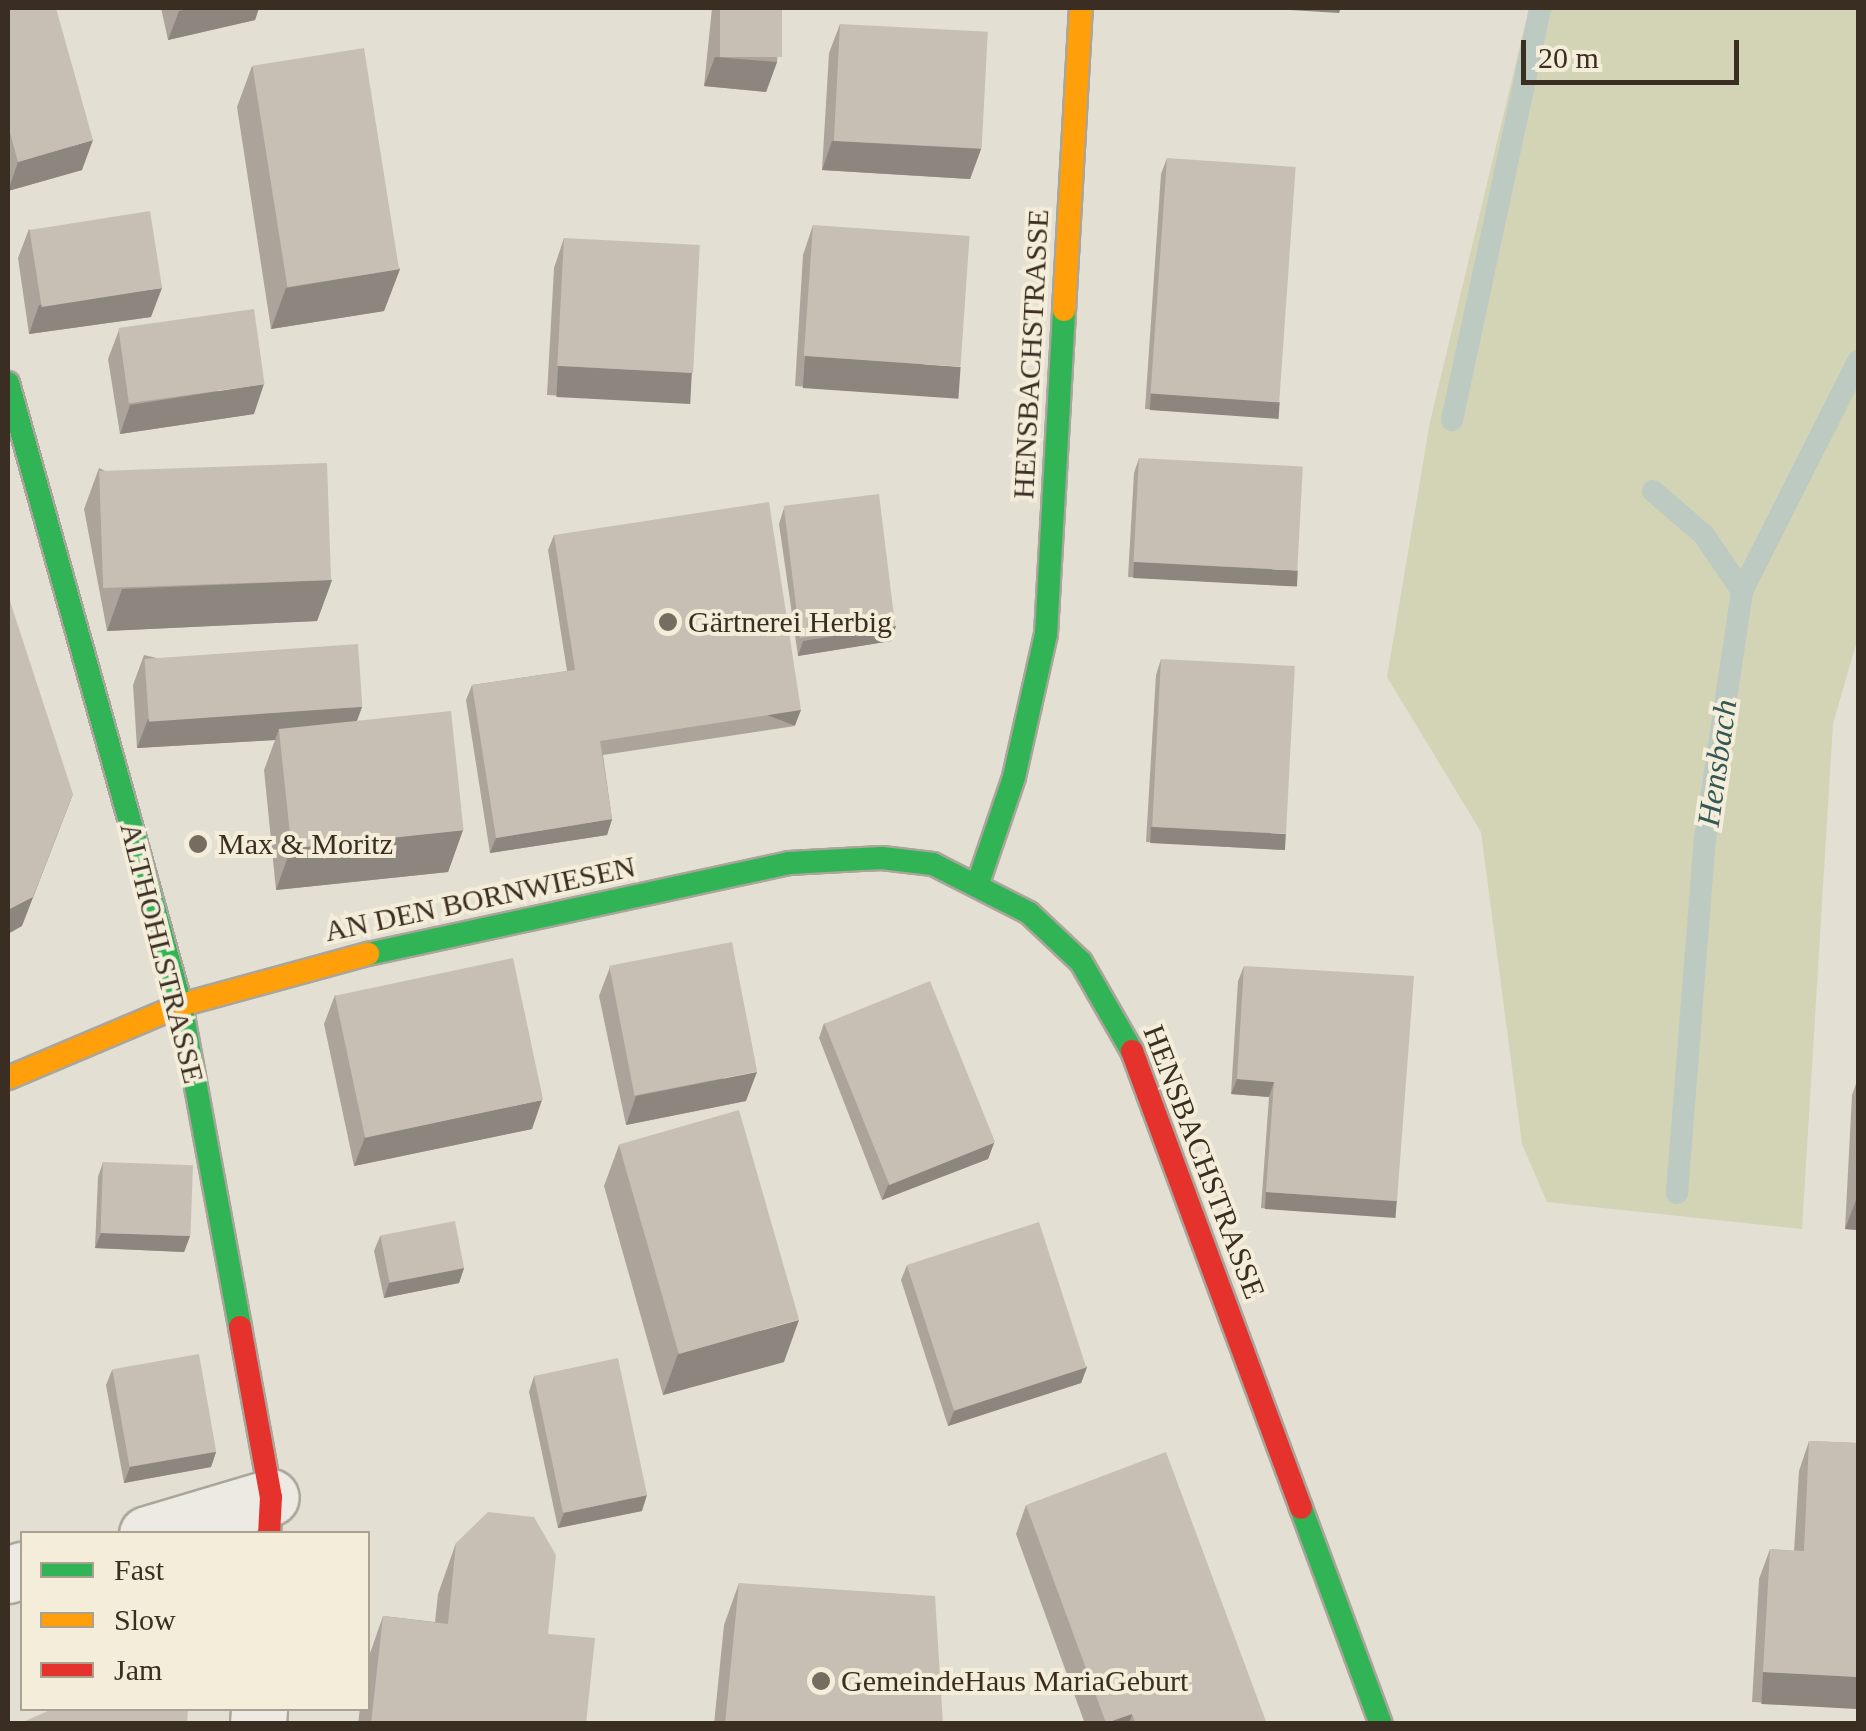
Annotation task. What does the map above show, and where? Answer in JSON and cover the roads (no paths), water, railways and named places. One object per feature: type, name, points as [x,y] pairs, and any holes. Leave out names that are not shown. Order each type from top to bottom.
[{"type":"street","name":"HENSBACHSTRASSE","points":[[1081,8],[1046,634],[1014,776],[978,883],[1029,913],[1081,962],[1123,1026],[1381,1724]]},
{"type":"street","name":"ALTHOHLSTRASSE","points":[[8,382],[181,1005],[270,1515]]},
{"type":"street","name":"AN DEN BORNWIESEN","points":[[8,1078],[181,1005],[283,972],[789,863],[899,860],[933,864],[978,883]]},
{"type":"street","points":[[166,1531],[270,1515]]},
{"type":"waterway","points":[[1452,420],[1540,8]]},
{"type":"waterway","name":"Hensbach","points":[[1677,1193],[1705,839],[1742,591],[1858,361]]},
{"type":"waterway","points":[[1653,491],[1704,535],[1742,591]]},
{"type":"place","name":"Gärtnerei Herbig","points":[[668,622]]},
{"type":"place","name":"Max & Moritz","points":[[198,844]]},
{"type":"place","name":"GemeindeHaus MariaGeburt","points":[[821,1681]]}]
